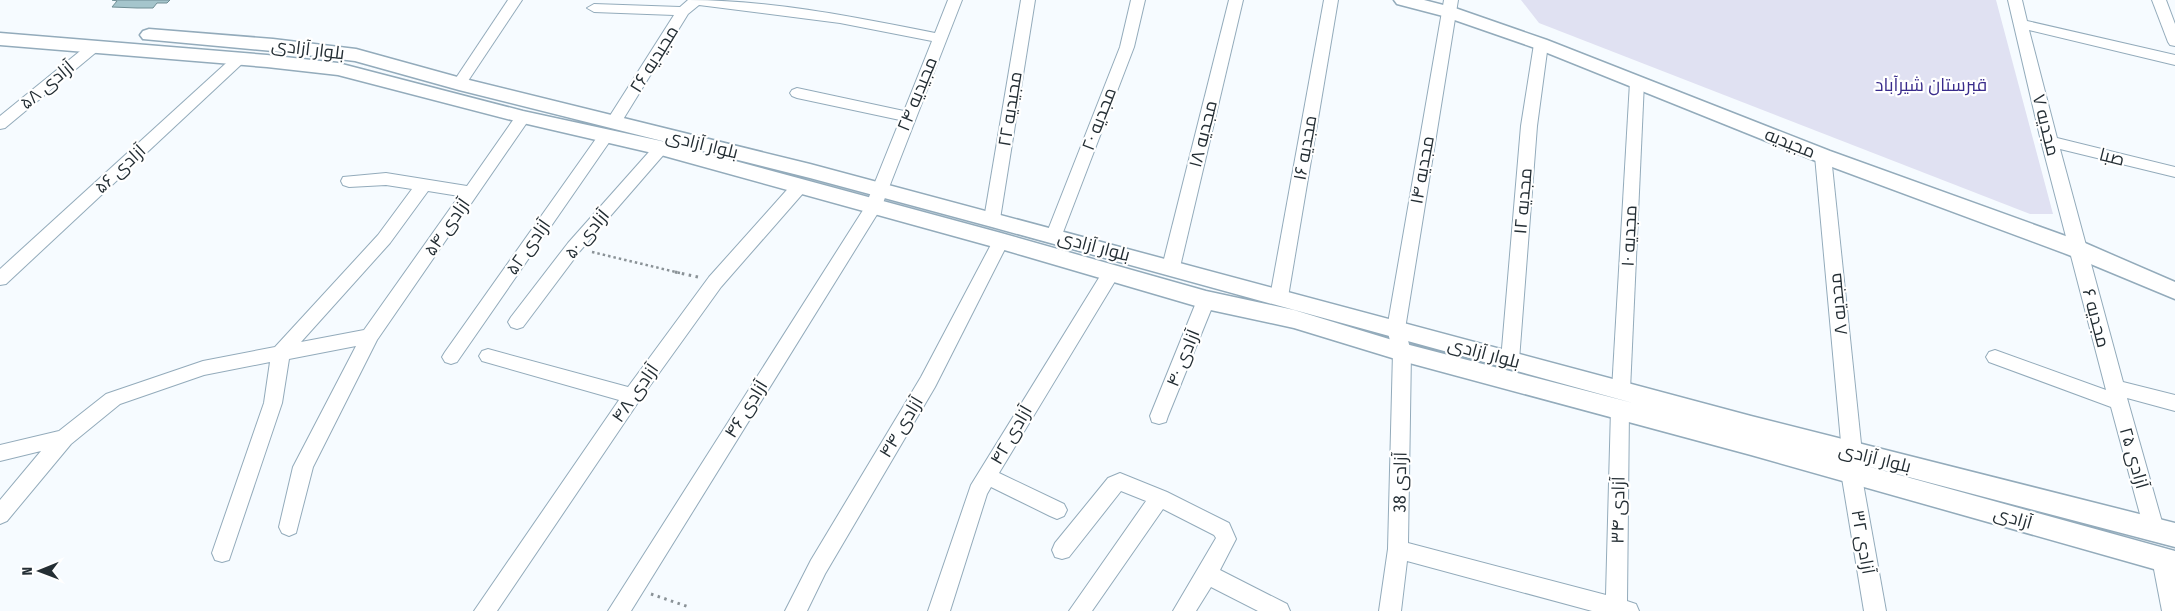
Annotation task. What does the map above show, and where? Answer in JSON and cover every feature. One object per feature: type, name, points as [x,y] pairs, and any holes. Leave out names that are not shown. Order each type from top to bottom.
[{"type":"street","points":[[459,84],[515,0]]},
{"type":"street","points":[[696,0],[840,19],[940,38]]},
{"type":"street","name":"مجیدیه ۲۶","points":[[610,129],[683,11],[696,0]]},
{"type":"street","name":"مجیدیه ۲۴","points":[[877,198],[907,117],[955,0]]},
{"type":"street","name":"مجیدیه ۲۲","points":[[992,219],[1028,0]]},
{"type":"street","name":"مجدیه ۲۰","points":[[1054,235],[1127,47],[1138,0]]},
{"type":"street","name":"مجدیه ۱۸","points":[[1171,267],[1236,0]]},
{"type":"street","name":"مجدیه ۱۶","points":[[1278,296],[1331,0]]},
{"type":"street","name":"مجیدیه","points":[[1402,0],[1450,6],[1823,156],[2078,249],[2175,291]]},
{"type":"street","name":"مجدیه ۷","points":[[2015,0],[2049,141],[2078,249]]},
{"type":"street","points":[[2159,0],[2175,42]]},
{"type":"street","name":"مجدیه ۱۴","points":[[1396,329],[1450,6]]},
{"type":"street","points":[[594,8],[683,11]]},
{"type":"street","name":"بلوار آزادی","points":[[0,23],[274,45],[356,55],[416,81],[523,117],[610,129],[661,148],[805,179]]},
{"type":"street","points":[[2021,24],[2175,60]]},
{"type":"street","name":"بلوار آزادی","points":[[0,39],[240,58],[338,69],[416,81],[459,84],[610,129],[877,198],[1001,241],[1206,300],[1239,296],[1278,296],[1510,360],[1620,399]]},
{"type":"street","name":"مجدیه ۱۲","points":[[1510,360],[1529,126],[1541,44]]},
{"type":"street","name":"آزادی ۵۸","points":[[0,124],[95,46]]},
{"type":"street","name":"آزادی ۵۶","points":[[0,279],[240,58]]},
{"type":"street","name":"مجدیه ۱۰","points":[[1620,399],[1637,82]]},
{"type":"street","points":[[797,93],[907,117]]},
{"type":"street","name":"آزادی ۵۴","points":[[289,527],[303,467],[370,336],[523,117]]},
{"type":"street","name":"آزادی ۵۲","points":[[452,357],[610,129]]},
{"type":"street","name":"صبا","points":[[2049,141],[2175,172]]},
{"type":"street","name":"آزادی ۵۰","points":[[517,322],[574,247],[661,148]]},
{"type":"street","name":"مجدیه ۸","points":[[1823,156],[1852,463]]},
{"type":"street","points":[[348,181],[386,179],[472,192]]},
{"type":"street","name":"آزادی ۴۸","points":[[485,611],[632,396],[715,282],[805,179]]},
{"type":"street","points":[[222,554],[273,403],[280,353],[384,239],[424,184]]},
{"type":"street","name":"بلوار آزادی","points":[[877,198],[992,219],[1171,267],[1294,319],[1402,352],[1620,399],[1852,463],[2164,532]]},
{"type":"street","name":"آزادی ۴۶","points":[[619,611],[877,198]]},
{"type":"street","name":"آزادی ۴۴","points":[[796,611],[818,567],[928,382],[1001,241]]},
{"type":"street","name":"مجدیه ۶","points":[[2078,249],[2116,394]]},
{"type":"street","name":"آزادی ۴۲","points":[[938,611],[978,491],[1111,273]]},
{"type":"street","name":"آزادی ۴۰","points":[[1159,416],[1206,300]]},
{"type":"street","name":"آزادی 38","points":[[1390,611],[1398,549],[1402,352],[1396,329]]},
{"type":"street","points":[[0,515],[64,438],[113,399],[203,368],[370,336]]},
{"type":"street","points":[[488,356],[632,396]]},
{"type":"street","points":[[1995,357],[2116,394],[2175,403]]},
{"type":"street","name":"آزادی ۲۵","points":[[2116,394],[2164,532]]},
{"type":"street","name":"آزادی ۳۴","points":[[1620,399],[1620,610]]},
{"type":"street","points":[[0,453],[64,438]]},
{"type":"street","name":"آزادی","points":[[1852,463],[2168,561]]},
{"type":"street","name":"آزادی ۳۲","points":[[1852,463],[1875,611]]},
{"type":"street","points":[[987,476],[1057,510]]},
{"type":"street","points":[[1062,550],[1115,484],[1120,481],[1160,498],[1222,530],[1225,534],[1226,539],[1184,611]]},
{"type":"street","points":[[1080,611],[1160,498]]},
{"type":"street","points":[[1398,549],[1620,610]]},
{"type":"street","points":[[2168,561],[2173,611]]},
{"type":"street","points":[[1207,574],[1279,611]]},
{"type":"path","points":[[574,247],[715,282]]},
{"type":"path","points":[[633,588],[689,606]]},
{"type":"green space","name":"قبرستان شیرآباد","points":[[1521,0],[1996,0],[2053,214],[2030,214],[1539,23]]},
{"type":"building","points":[[112,0],[170,0],[167,3],[157,3],[153,8],[137,8],[112,7],[117,1]]}]
